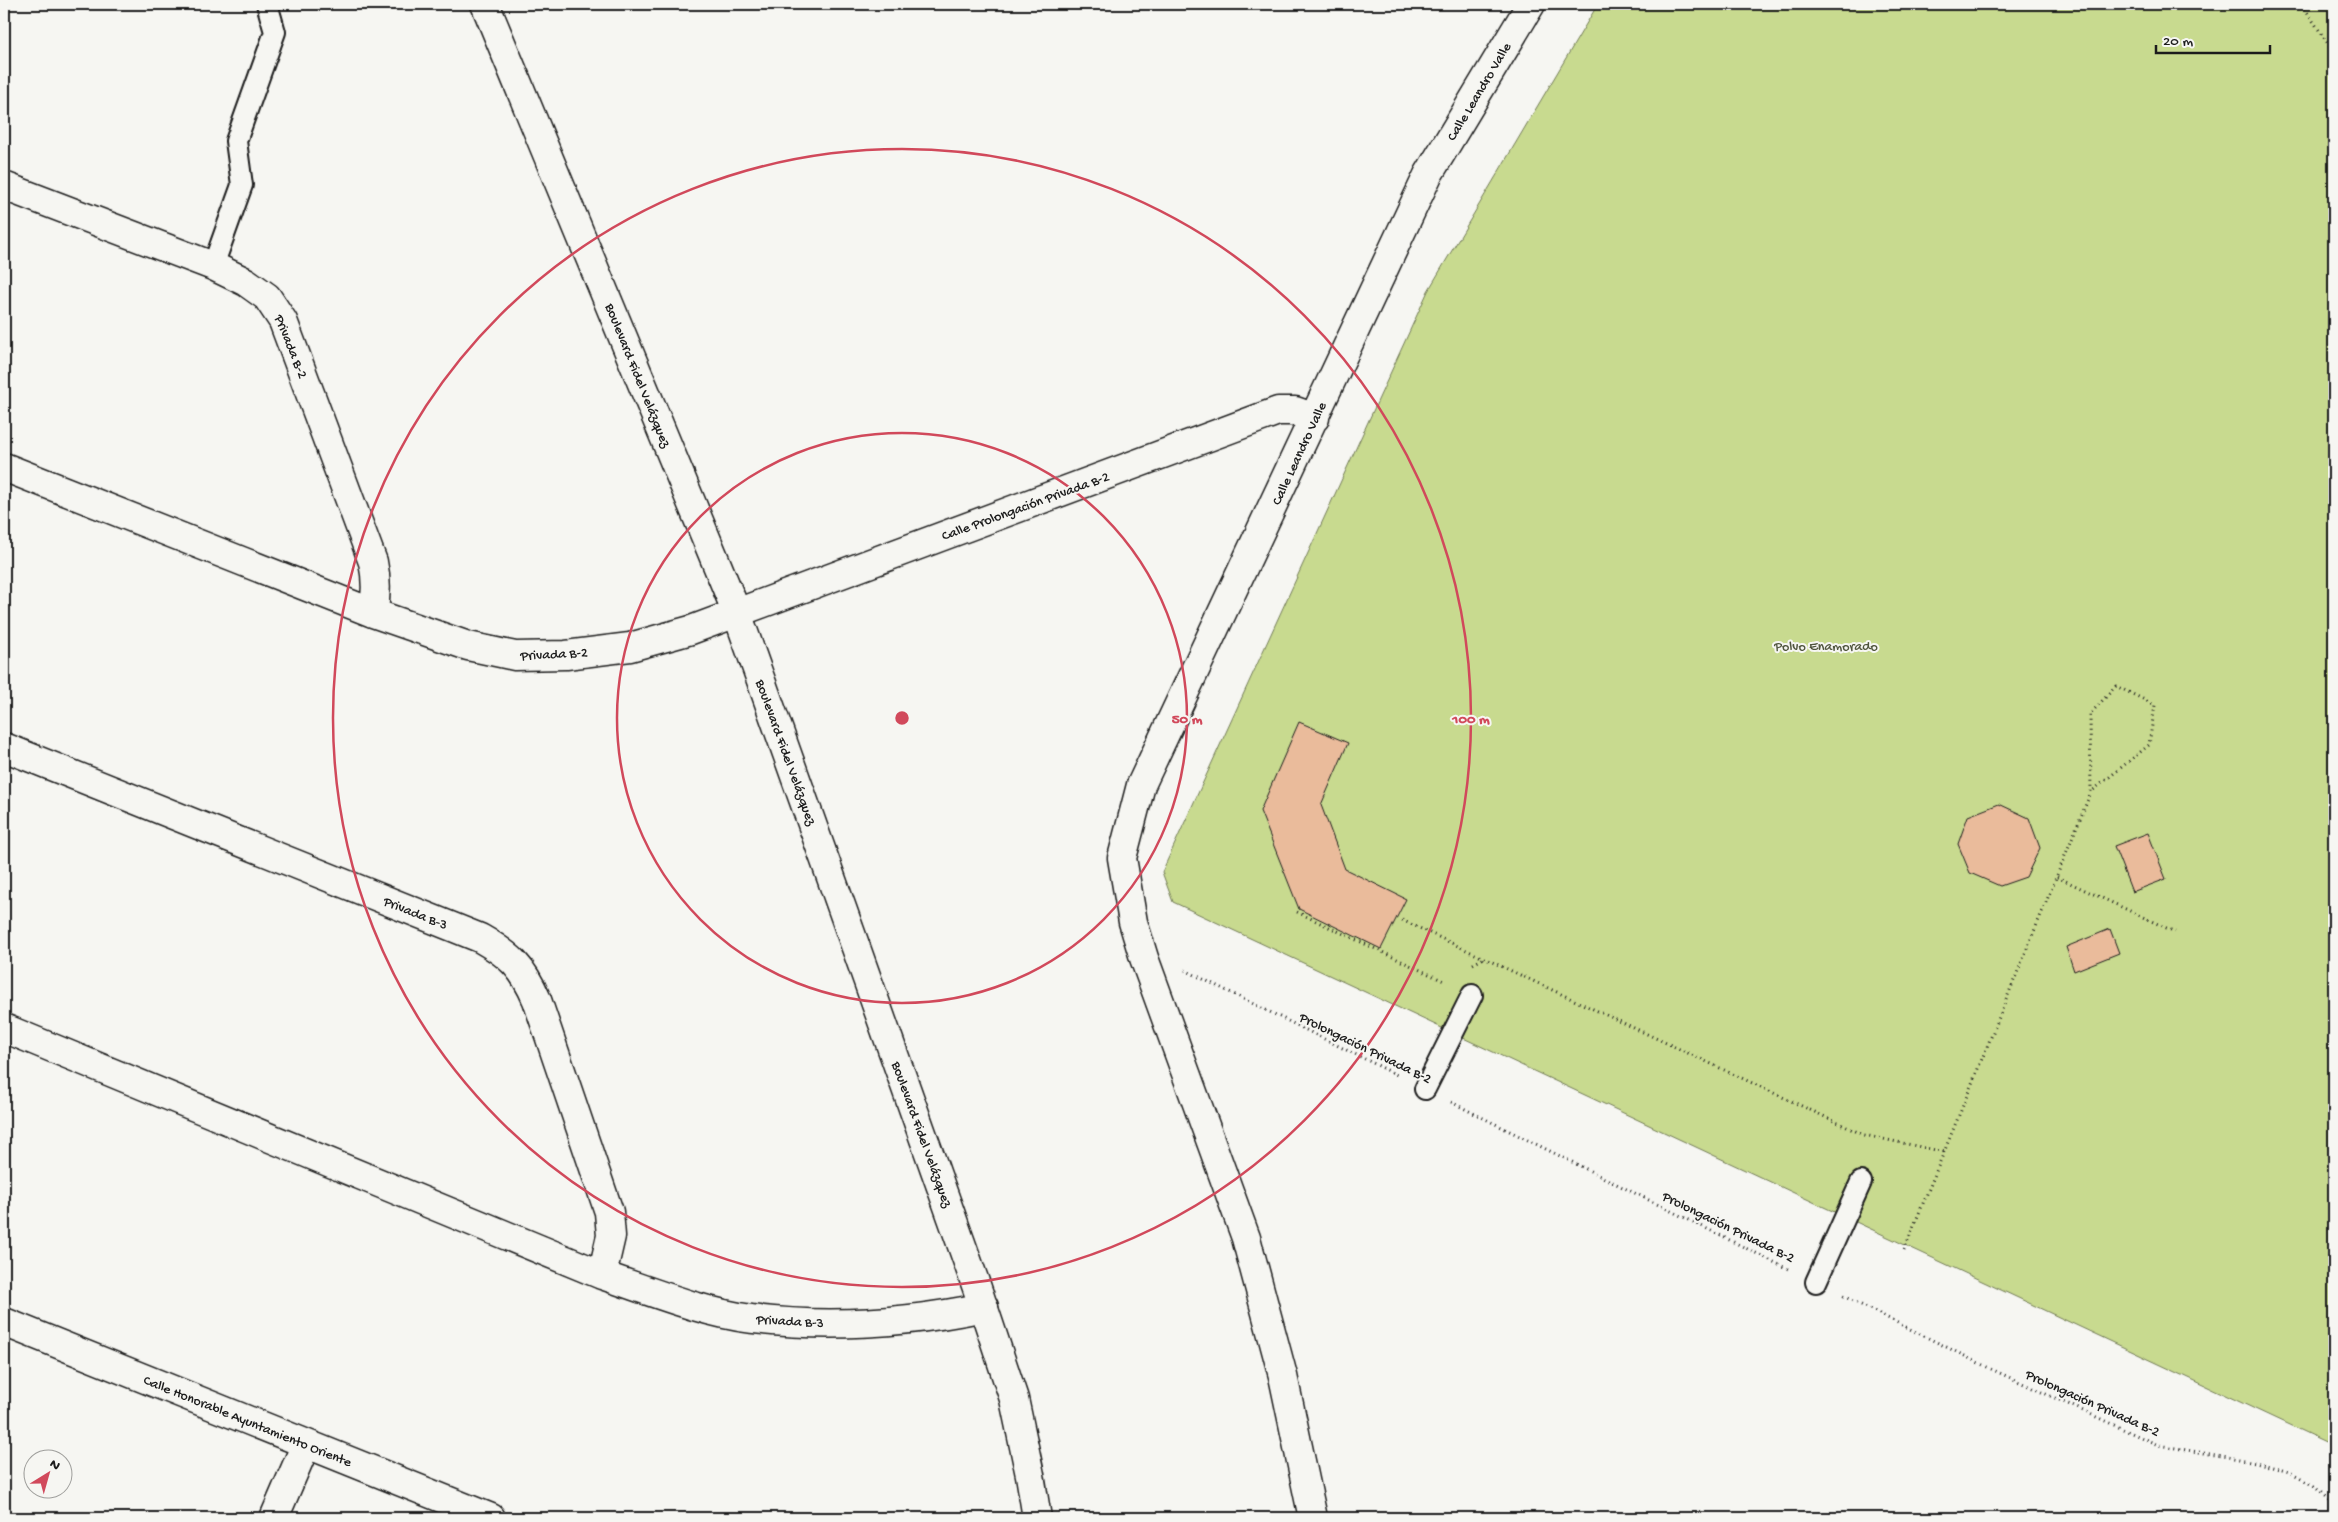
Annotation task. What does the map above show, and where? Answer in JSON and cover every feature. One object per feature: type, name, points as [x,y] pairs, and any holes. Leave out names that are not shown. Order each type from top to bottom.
[{"type":"street","name":"Boulevard Fidel Velázquez","points":[[485,4],[737,613],[984,1307],[1014,1399],[1037,1518]]},
{"type":"street","name":"Calle Leandro Valle","points":[[1313,1518],[1283,1376],[1246,1238],[1133,922],[1122,858],[1142,785],[1428,175],[1531,4]]},
{"type":"street","name":"Privada B-2","points":[[4,186],[213,266],[246,282],[267,297],[283,320],[373,562],[377,578],[377,595],[373,613]]},
{"type":"street","name":"Calle Prolongación Privada B-2","points":[[737,613],[1278,411],[1295,411],[1315,418]]},
{"type":"street","name":"Privada B-2","points":[[4,467],[373,613],[468,646],[515,656],[566,655],[630,647],[691,630],[737,613]]},
{"type":"street","name":"Privada B-3","points":[[4,747],[471,934],[503,951],[519,966],[537,1000],[609,1212],[611,1236],[602,1275]]},
{"type":"street","name":"Privada B-3","points":[[4,1028],[602,1275],[692,1305],[751,1318],[811,1323],[888,1322],[939,1316],[984,1307]]},
{"type":"street","name":"Calle Honorable Ayuntamiento Oriente","points":[[4,1322],[491,1518]]},
{"type":"street","points":[[274,1518],[306,1444]]},
{"type":"lane","points":[[213,266],[242,185],[236,141],[275,32],[267,4]]},
{"type":"lane","points":[[1425,1089],[1472,996]]},
{"type":"lane","points":[[1816,1282],[1861,1182]]},
{"type":"path","points":[[2302,4],[2334,53]]},
{"type":"path","points":[[1904,1250],[2091,792],[2090,714],[2116,686],[2155,705],[2149,746],[2091,792]]},
{"type":"path","points":[[2057,877],[2175,932]]},
{"type":"path","points":[[1297,912],[1452,985]]},
{"type":"path","points":[[1402,920],[1864,1135],[1945,1152]]},
{"type":"path","name":"Prolongación Privada B-2","points":[[1180,967],[1990,1369],[2158,1445],[2256,1462],[2292,1473],[2314,1485],[2334,1504]]},
{"type":"green space","name":"Polvo Enamorado","points":[[1598,4],[2334,4],[2334,1446],[1173,902],[1162,872],[1428,291]]},
{"type":"building","points":[[1299,722],[1348,743],[1321,805],[1345,869],[1406,899],[1381,949],[1299,909],[1260,811]]},
{"type":"building","points":[[1999,804],[2029,818],[2040,848],[2026,877],[2000,886],[1970,873],[1958,844],[1968,816]]},
{"type":"building","points":[[2148,833],[2166,879],[2132,892],[2114,846]]},
{"type":"building","points":[[2110,929],[2119,953],[2074,971],[2066,947]]}]
